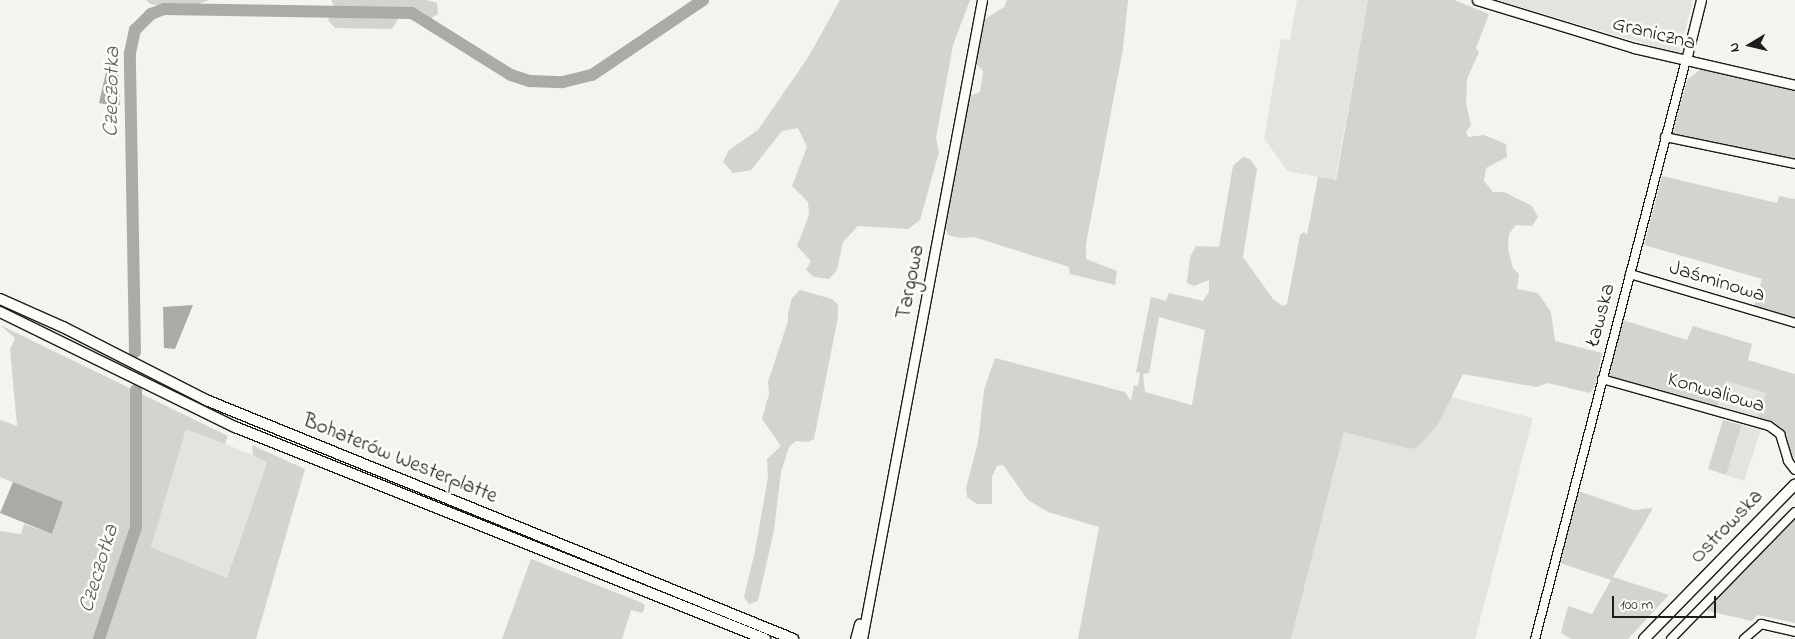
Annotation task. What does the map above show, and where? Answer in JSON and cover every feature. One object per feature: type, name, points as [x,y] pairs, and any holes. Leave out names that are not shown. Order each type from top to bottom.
[{"type":"main road","name":"Bohaterów Westerplatte","points":[[0,298],[240,415],[793,639]]},
{"type":"main road","name":"Bohaterów Westerplatte","points":[[0,312],[235,427],[765,639]]},
{"type":"main road","name":"Ostrowska","points":[[1644,639],[1795,484]]},
{"type":"street","name":"Targowa","points":[[862,639],[873,571],[982,0]]},
{"type":"street","name":"Graniczna","points":[[1476,0],[1634,48],[1795,85]]},
{"type":"street","name":"Ławska","points":[[1535,639],[1701,0]]},
{"type":"street","points":[[1666,137],[1795,164]]},
{"type":"street","name":"Jaśminowa","points":[[1630,274],[1795,323]]},
{"type":"street","name":"Konwaliowa","points":[[1602,379],[1769,426],[1780,434],[1788,461],[1795,470]]},
{"type":"street","name":"Ostrowska","points":[[1671,639],[1795,512]]},
{"type":"street","name":"Targowa","points":[[855,639],[873,571]]},
{"type":"street","points":[[1744,639],[1762,624],[1793,634]]},
{"type":"shaded area","points":[[146,0],[209,0],[196,5],[165,6],[150,4]]},
{"type":"shaded area","points":[[331,0],[426,0],[437,3],[438,14],[430,19],[423,12],[404,10],[392,29],[335,28],[328,20],[335,7]]},
{"type":"shaded area","points":[[840,0],[970,0],[953,45],[936,138],[939,152],[920,220],[908,229],[858,226],[843,242],[837,270],[829,279],[814,277],[806,270],[811,261],[797,246],[809,215],[808,202],[792,186],[807,147],[798,128],[782,131],[751,170],[733,173],[723,162],[729,150],[758,130],[809,56]]},
{"type":"shaded area","points":[[1007,0],[1128,0],[1123,49],[1086,244],[1086,259],[1117,271],[1115,285],[1070,274],[1069,267],[974,237],[960,238],[948,235],[944,224],[968,97],[980,92],[983,71],[975,63],[985,19],[1004,7]]},
{"type":"shaded area","points":[[1297,0],[1368,0],[1335,180],[1287,171],[1264,138],[1281,39],[1290,40]]},
{"type":"shaded area","points":[[1368,0],[1454,0],[1489,14],[1476,48],[1479,52],[1467,79],[1466,103],[1471,126],[1466,131],[1468,137],[1484,135],[1506,144],[1507,157],[1486,168],[1484,181],[1493,192],[1504,192],[1532,206],[1538,217],[1532,226],[1516,225],[1509,234],[1508,249],[1513,268],[1519,274],[1517,289],[1538,293],[1551,312],[1555,341],[1602,353],[1595,386],[1590,393],[1548,383],[1536,387],[1463,374],[1438,424],[1419,446],[1411,449],[1344,432],[1291,639],[1078,639],[1099,527],[1048,512],[1028,500],[1003,465],[997,466],[992,477],[992,504],[977,504],[967,497],[966,488],[978,442],[984,390],[995,358],[1125,392],[1131,401],[1134,385],[1138,386],[1140,373],[1136,372],[1151,297],[1166,301],[1169,293],[1203,301],[1209,292],[1209,280],[1194,286],[1187,283],[1190,257],[1196,246],[1219,247],[1233,166],[1243,157],[1250,159],[1257,169],[1243,257],[1273,299],[1283,306],[1287,304],[1300,235],[1304,232],[1307,235],[1318,177],[1336,180]],"holes":[[[1159,317],[1205,330],[1192,405],[1145,392],[1143,374],[1149,373]]]},
{"type":"shaded area","points":[[1497,0],[1693,0],[1679,54]]},
{"type":"shaded area","points":[[1702,68],[1795,89],[1795,162],[1672,135],[1687,80]]},
{"type":"shaded area","points":[[1662,176],[1777,203],[1779,196],[1795,199],[1795,320],[1754,307],[1762,279],[1644,245]]},
{"type":"shaded area","points":[[800,290],[832,299],[838,305],[838,317],[814,439],[808,442],[796,441],[789,447],[781,472],[774,530],[758,601],[749,604],[744,597],[755,551],[768,477],[767,459],[781,446],[762,419],[769,394],[768,382],[788,321],[792,298]]},
{"type":"shaded area","points":[[1623,320],[1687,340],[1693,326],[1752,344],[1748,360],[1795,374],[1795,459],[1790,458],[1781,427],[1757,419],[1766,393],[1726,381],[1716,411],[1613,382],[1614,378],[1608,376]]},
{"type":"shaded area","points":[[0,325],[228,436],[225,444],[186,429],[151,547],[227,578],[267,462],[253,456],[252,445],[305,469],[256,639],[0,639],[0,531],[21,534],[24,524],[52,534],[63,502],[0,477],[0,420],[17,426],[10,349],[15,338]]},
{"type":"shaded area","points":[[1358,373],[1533,418],[1475,639],[1291,639]]},
{"type":"shaded area","points":[[1726,381],[1766,393],[1757,419],[1718,407]]},
{"type":"shaded area","points":[[1723,420],[1742,425],[1726,475],[1708,469]]},
{"type":"shaded area","points":[[1742,425],[1761,430],[1744,481],[1726,475]]},
{"type":"shaded area","points":[[186,428],[267,461],[227,578],[151,547]]},
{"type":"shaded area","points":[[1578,491],[1634,510],[1653,508],[1613,577],[1669,595],[1628,639],[1571,639],[1561,633],[1568,606],[1592,614],[1611,580],[1560,563]]},
{"type":"shaded area","points":[[1795,519],[1795,623],[1758,615],[1751,621],[1705,610]]},
{"type":"shaded area","points":[[531,559],[640,602],[645,605],[644,609],[642,613],[631,610],[622,639],[502,639]]},
{"type":"water","points":[[117,49],[120,104],[118,107],[99,103],[110,54]]},
{"type":"water","points":[[193,305],[175,349],[164,348],[163,307]]},
{"type":"water","points":[[13,482],[63,502],[52,534],[0,513]]},
{"type":"waterway","name":"Czeczotka","points":[[135,352],[130,53],[135,30],[151,14],[164,9],[412,13],[511,75],[530,81],[563,82],[592,75],[703,0]]},
{"type":"waterway","name":"Czeczotka","points":[[99,639],[136,527],[136,390]]}]
